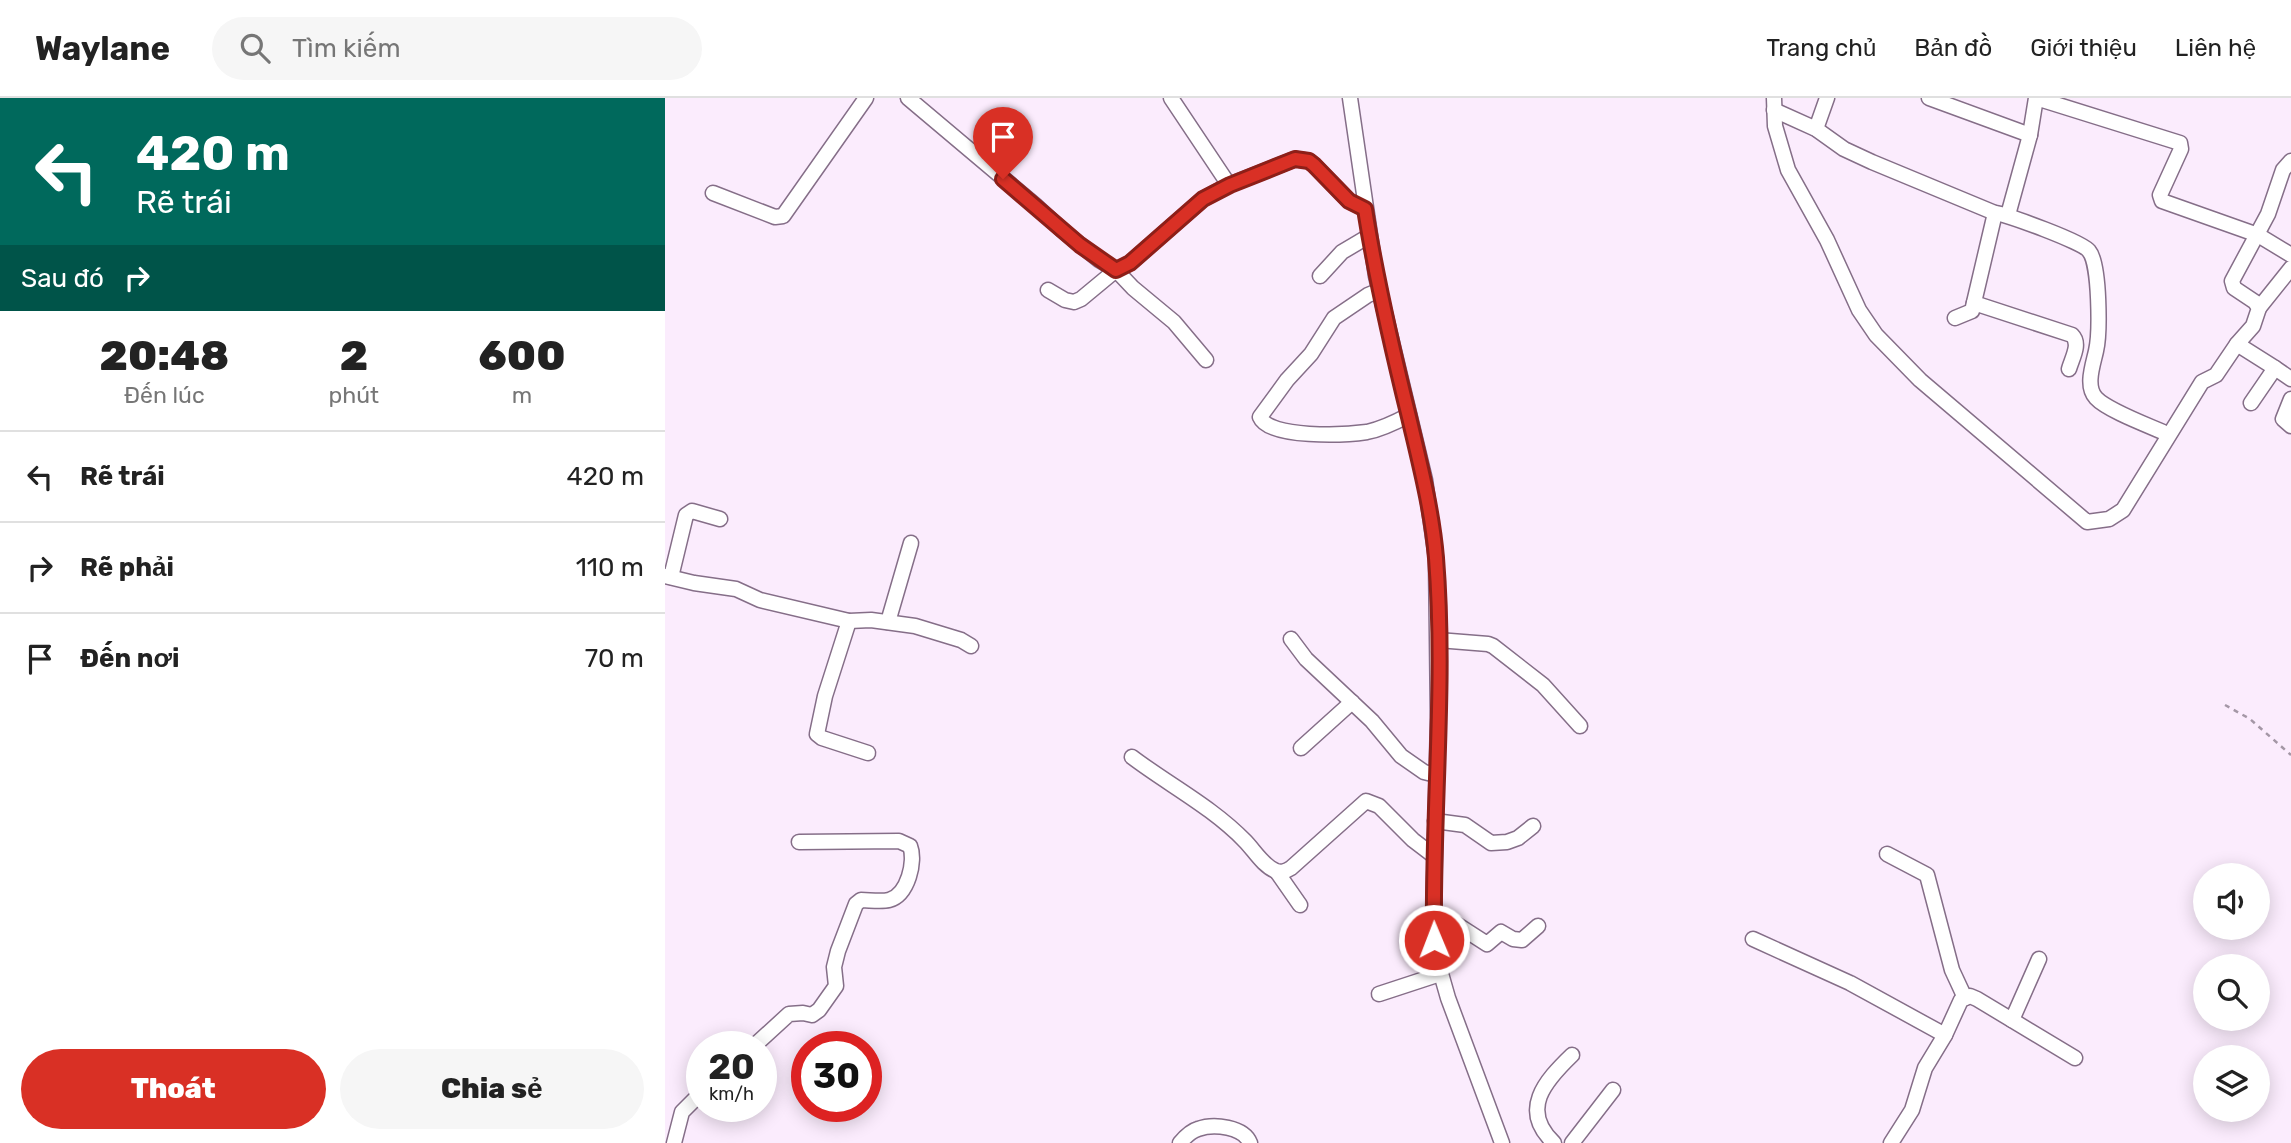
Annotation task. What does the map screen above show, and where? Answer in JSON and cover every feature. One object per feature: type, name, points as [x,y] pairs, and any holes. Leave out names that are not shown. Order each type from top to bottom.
[{"type":"street","points":[[713,194],[775,217],[783,216],[866,98]]},
{"type":"street","points":[[908,98],[1062,230],[1116,270],[1174,322],[1206,360]]},
{"type":"street","points":[[1171,98],[1230,185]]},
{"type":"street","points":[[1350,98],[1369,236],[1431,516],[1436,558],[1438,640],[1434,940],[1440,974],[1503,1143]]},
{"type":"street","points":[[1817,129],[1827,98]]},
{"type":"street","points":[[1929,98],[2029,135]]},
{"type":"street","points":[[1955,318],[1971,312],[2029,135],[2036,98],[2180,143],[2182,147],[2160,195],[2162,201],[2258,234],[2291,255]]},
{"type":"street","points":[[1774,104],[1817,129],[1844,149],[1872,162],[2082,244],[2090,251],[2095,265],[2098,320],[2097,347],[2091,372],[2092,391],[2096,398],[2106,405],[2163,432]]},
{"type":"street","points":[[1774,104],[1780,147],[1788,170],[1827,240],[1849,291],[1876,335],[1920,380],[2087,522],[2109,519],[2123,510],[2202,382],[2216,375],[2253,326],[2259,308],[2291,268]]},
{"type":"street","points":[[1048,290],[1065,300],[1074,302],[1081,299],[1116,270],[1130,263],[1203,199],[1295,159],[1314,165],[1349,201],[1365,209]]},
{"type":"street","points":[[2259,308],[2232,284],[2268,214],[2283,170],[2291,161]]},
{"type":"street","points":[[1320,276],[1342,252],[1369,236]]},
{"type":"street","points":[[1380,290],[1333,318],[1311,354],[1287,380],[1260,417],[1262,422],[1268,425],[1317,435],[1368,432],[1409,415]]},
{"type":"street","points":[[1974,303],[2072,335],[2077,344],[2069,369]]},
{"type":"street","points":[[2237,344],[2291,379]]},
{"type":"street","points":[[2251,403],[2275,368]]},
{"type":"street","points":[[2291,399],[2283,418],[2291,426]]},
{"type":"street","points":[[720,519],[692,511],[686,514],[668,576],[736,589],[760,600],[849,621],[888,622],[943,634],[971,646]]},
{"type":"street","points":[[888,622],[911,543]]},
{"type":"street","points":[[849,621],[825,696],[817,734],[868,753]]},
{"type":"street","points":[[1291,639],[1306,659],[1372,721],[1401,756],[1424,772],[1436,775]]},
{"type":"street","points":[[1438,640],[1493,646],[1543,685],[1580,726]]},
{"type":"street","points":[[1301,748],[1352,702]]},
{"type":"street","points":[[1132,757],[1206,808],[1244,839],[1268,866],[1277,872],[1300,905]]},
{"type":"street","points":[[1277,872],[1285,872],[1291,868],[1366,801],[1378,806],[1434,856]]},
{"type":"street","points":[[1435,821],[1465,825],[1491,843],[1518,838],[1533,827]]},
{"type":"street","points":[[770,1031],[789,1014],[795,1012],[812,1015],[819,1010],[837,986],[834,968],[856,904],[861,900],[888,901],[894,898],[907,881],[911,867],[913,852],[910,846],[898,841],[799,842]]},
{"type":"street","points":[[1887,855],[1927,876],[1952,970],[1965,998]]},
{"type":"street","points":[[1434,913],[1445,917],[1487,944],[1501,932],[1513,939],[1522,940],[1538,926]]},
{"type":"street","points":[[1753,939],[1850,982],[1945,1035]]},
{"type":"street","points":[[2012,1020],[2039,958]]},
{"type":"street","points":[[1378,994],[1440,974]]},
{"type":"street","points":[[1891,1143],[1912,1110],[1925,1068],[1965,998],[1970,996],[1977,999],[2075,1058]]},
{"type":"street","points":[[1554,1143],[1536,1114],[1536,1108],[1548,1081],[1572,1055]]},
{"type":"street","points":[[1572,1143],[1613,1090]]},
{"type":"street","points":[[674,1143],[682,1112],[686,1108]]},
{"type":"street","points":[[1180,1143],[1202,1127],[1239,1131],[1247,1136],[1250,1143]]},
{"type":"path","points":[[2225,705],[2250,719],[2291,755]]},
{"type":"route","points":[[1003,179],[1080,245],[1116,270],[1130,263],[1203,199],[1295,159],[1309,161],[1349,201],[1365,209],[1376,276],[1425,480],[1436,558],[1438,718],[1434,940]]}]
